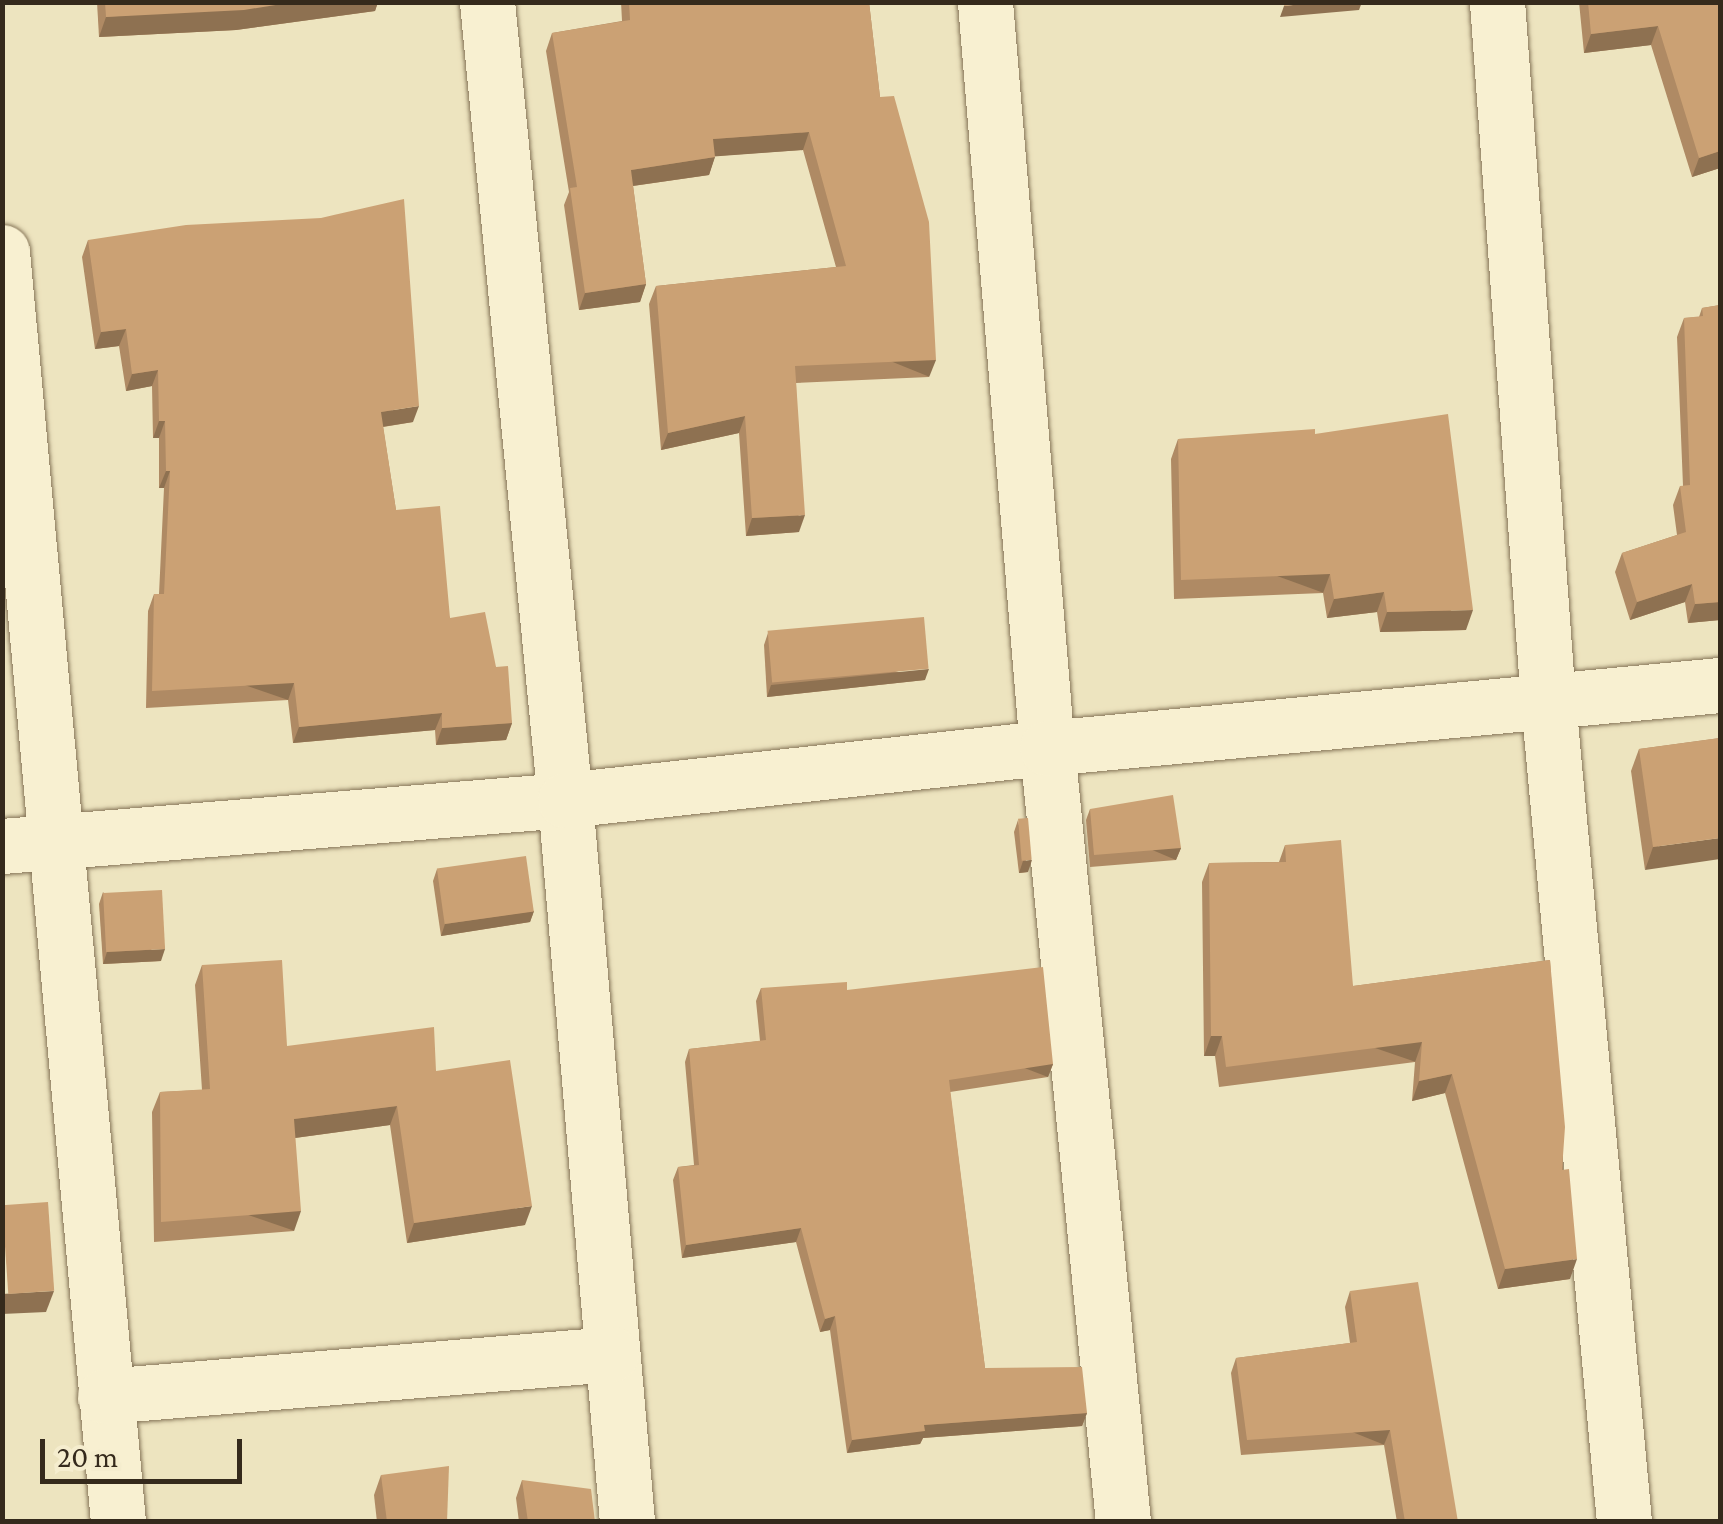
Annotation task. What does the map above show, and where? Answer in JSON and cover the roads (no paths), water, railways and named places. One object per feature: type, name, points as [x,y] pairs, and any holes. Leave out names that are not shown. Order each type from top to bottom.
[{"type":"street","points":[[487,2],[566,800],[627,1522]]},
{"type":"street","points":[[984,2],[1048,748],[1122,1522]]},
{"type":"street","points":[[1497,2],[1548,701],[1624,1522]]},
{"type":"street","points":[[2,252],[28,844],[118,1522]]},
{"type":"street","points":[[28,844],[566,800],[1048,748],[1720,685]]},
{"type":"street","points":[[104,1396],[611,1354]]}]
